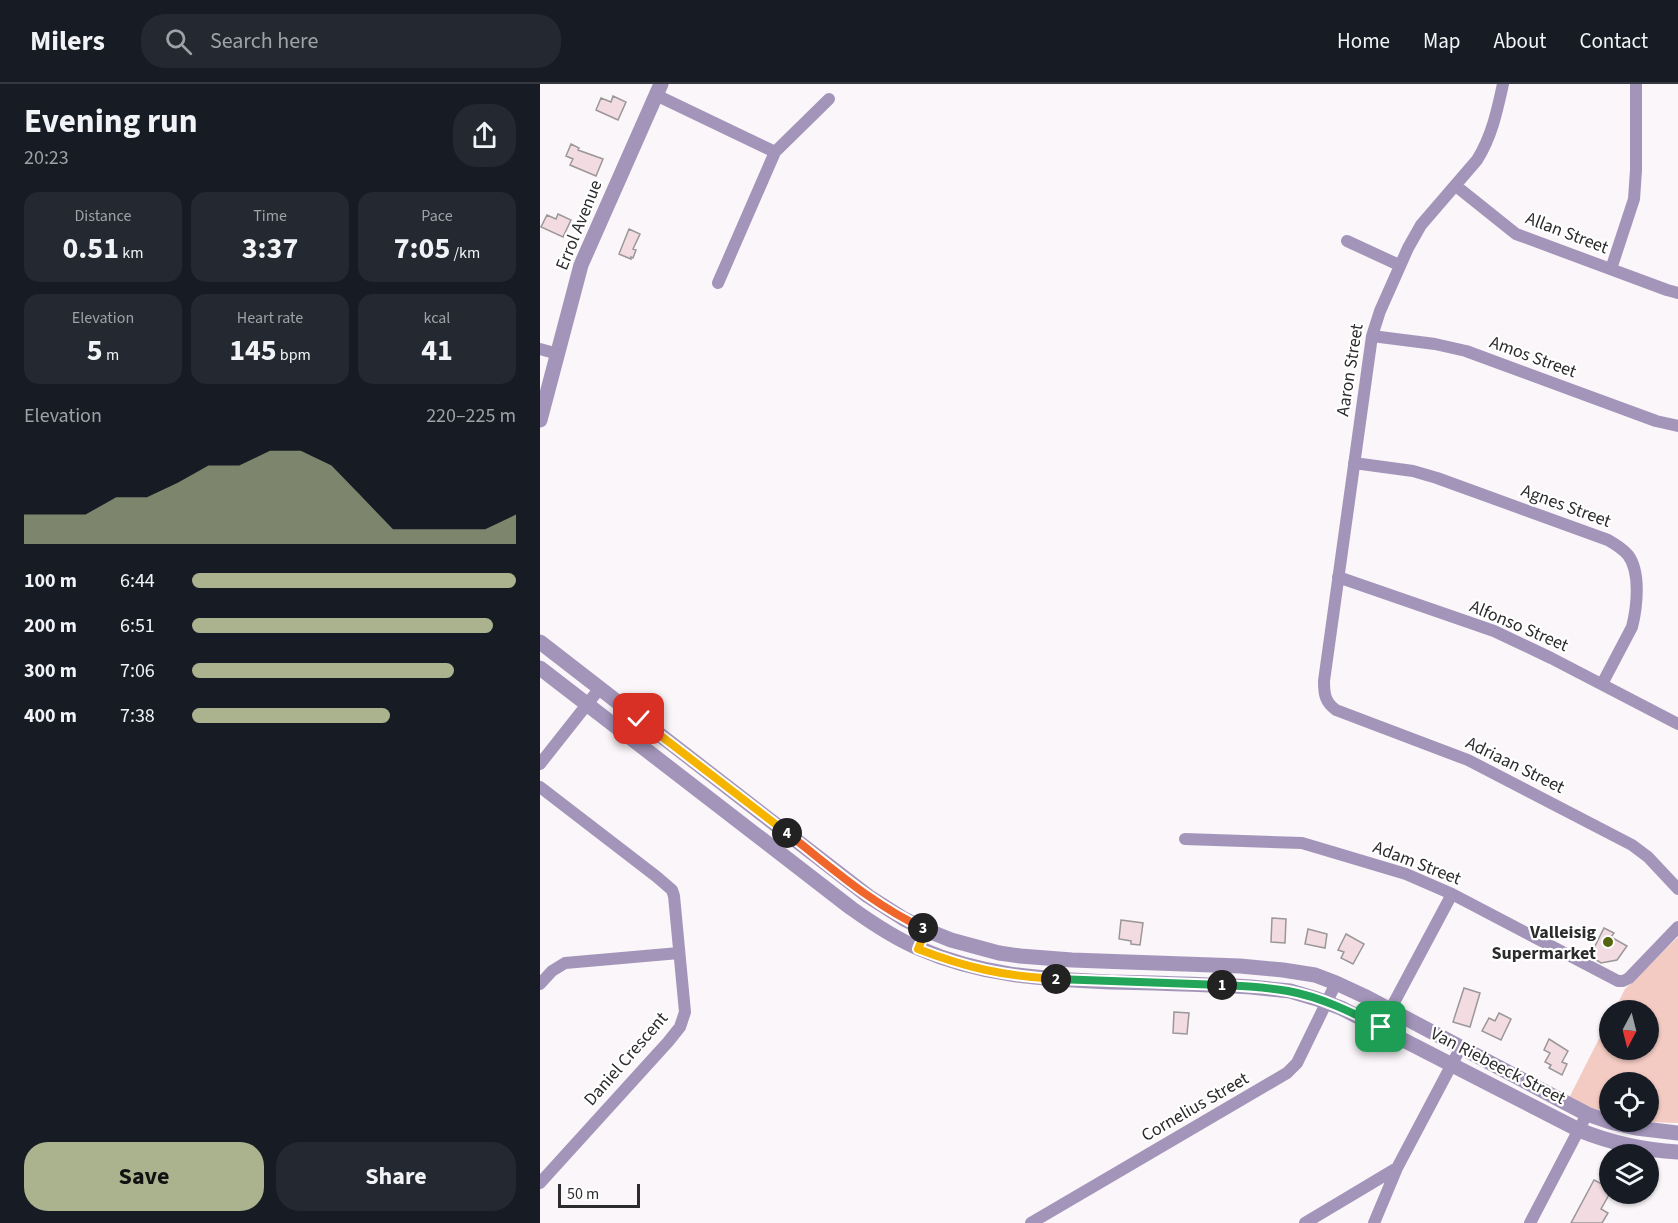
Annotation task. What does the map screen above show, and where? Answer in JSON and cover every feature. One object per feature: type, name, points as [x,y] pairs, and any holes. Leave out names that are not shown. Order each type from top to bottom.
[{"type":"street","name":"Aaron Street","points":[[1324,696],[1324,681],[1372,336],[1399,265],[1421,225],[1477,160],[1489,139],[1503,84]]},
{"type":"street","points":[[1611,269],[1634,199],[1636,84]]},
{"type":"street","points":[[658,89],[775,152]]},
{"type":"street","name":"Errol Avenue","points":[[540,420],[581,264],[658,89]]},
{"type":"street","points":[[718,283],[775,152],[829,99]]},
{"type":"street","name":"Allan Street","points":[[1456,186],[1516,234],[1678,293]]},
{"type":"street","points":[[1347,241],[1399,265]]},
{"type":"street","name":"Amos Street","points":[[1372,336],[1436,344],[1466,351],[1656,421],[1678,426]]},
{"type":"street","points":[[540,349],[558,354]]},
{"type":"street","name":"Agnes Street","points":[[1354,463],[1413,471],[1431,476],[1608,540],[1623,549],[1629,556],[1634,572],[1635,616],[1632,627],[1602,684]]},
{"type":"street","name":"Alfonso Street","points":[[1338,577],[1494,631],[1678,724]]},
{"type":"street","name":"Van Riebeeck Street","points":[[540,642],[868,896],[926,930],[976,947],[1020,956],[1240,966],[1315,975],[1390,1009],[1587,1114],[1599,1118]]},
{"type":"street","name":"Van Riebeeck Street","points":[[540,668],[851,909],[918,949],[967,966],[1016,976],[1271,988],[1307,995],[1351,1012],[1579,1130],[1615,1143],[1650,1150],[1678,1152]]},
{"type":"street","points":[[540,764],[600,688]]},
{"type":"street","name":"Adriaan Street","points":[[1324,696],[1332,707],[1342,712],[1468,760],[1632,845],[1648,857],[1678,889]]},
{"type":"street","name":"Daniel Crescent","points":[[540,787],[672,890],[685,1012],[680,1027],[540,1183]]},
{"type":"street","name":"Adam Street","points":[[1185,839],[1302,843],[1406,874],[1452,894],[1618,981],[1629,978],[1678,927]]},
{"type":"street","points":[[1381,1027],[1452,894]]},
{"type":"street","points":[[918,949],[926,930]]},
{"type":"street","points":[[540,984],[552,971],[565,963],[679,953]]},
{"type":"street","name":"Cornelius Street","points":[[1031,1223],[1287,1073],[1297,1063],[1336,983]]},
{"type":"street","points":[[1374,1223],[1397,1168],[1461,1047]]},
{"type":"street","points":[[1530,1223],[1587,1114]]},
{"type":"street","name":"Van Riebeeck Street","points":[[1659,1131],[1678,1133]]},
{"type":"street","points":[[1305,1223],[1397,1168]]},
{"type":"shaded area","points":[[1678,937],[1678,1123],[1659,1122],[1659,1072],[1599,1072],[1599,1110],[1569,1098],[1599,1039],[1599,1060],[1659,1060],[1659,1000],[1620,1000],[1625,989]]},
{"type":"building","points":[[613,96],[626,102],[618,120],[596,110],[601,98],[611,102]]},
{"type":"building","points":[[571,144],[579,148],[578,150],[603,159],[596,176],[570,165],[573,159],[566,156]]},
{"type":"building","points":[[558,214],[571,220],[563,237],[541,227],[547,215],[556,219]]},
{"type":"building","points":[[629,229],[640,234],[631,259],[619,254]]},
{"type":"building","points":[[1272,918],[1286,919],[1285,943],[1271,942]]},
{"type":"building","points":[[1121,920],[1143,923],[1140,945],[1119,939]]},
{"type":"building","name":"Valleisig Supermarket","points":[[1604,928],[1614,933],[1611,937],[1627,946],[1617,960],[1601,963],[1590,956]]},
{"type":"building","points":[[1308,929],[1327,934],[1325,948],[1305,944]]},
{"type":"building","points":[[1346,934],[1364,944],[1353,964],[1341,958],[1344,952],[1338,950]]},
{"type":"building","points":[[1464,988],[1480,993],[1470,1027],[1453,1022]]},
{"type":"building","points":[[1174,1012],[1189,1013],[1187,1034],[1173,1033]]},
{"type":"building","points":[[1499,1013],[1511,1019],[1501,1040],[1482,1031],[1489,1018],[1495,1021]]},
{"type":"building","points":[[1549,1039],[1568,1051],[1562,1062],[1567,1064],[1562,1075],[1549,1068],[1551,1065],[1545,1062],[1550,1053],[1544,1050]]},
{"type":"building","points":[[1594,1180],[1599,1182],[1599,1204],[1604,1204],[1601,1209],[1608,1213],[1602,1223],[1571,1223]]},
{"type":"place","name":"Valleisig Supermarket","points":[[1608,942]]},
{"type":"route","points":[[639,719],[868,896],[926,930],[918,949],[967,966],[1016,976],[1271,988],[1290,991],[1341,1008],[1381,1027]]}]
